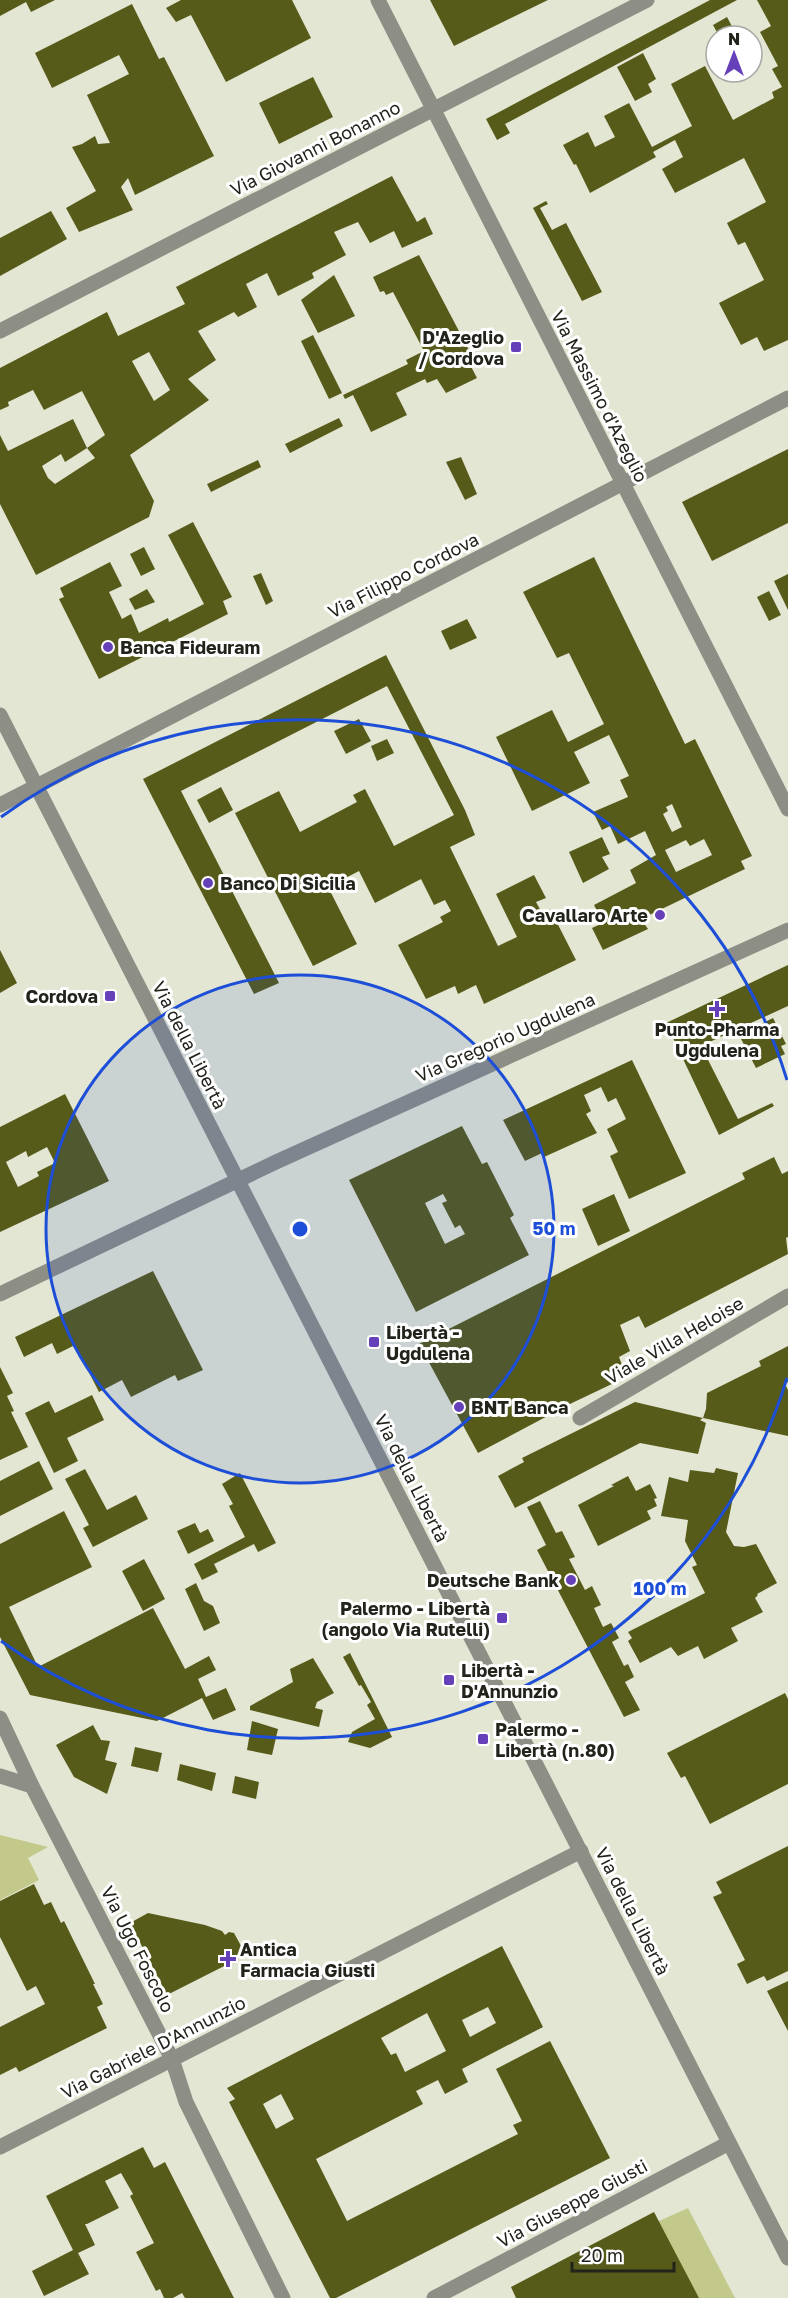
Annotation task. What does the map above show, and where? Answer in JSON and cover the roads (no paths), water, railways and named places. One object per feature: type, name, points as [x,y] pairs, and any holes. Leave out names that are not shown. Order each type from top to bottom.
[{"type":"street","name":"Via Massimo d'Azeglio","points":[[378,0],[788,809]]},
{"type":"street","name":"Via Giovanni Bonanno","points":[[0,332],[647,0]]},
{"type":"street","name":"Via Filippo Cordova","points":[[0,805],[788,398]]},
{"type":"street","name":"Via della Libertà","points":[[0,715],[788,2258]]},
{"type":"street","name":"Via Gregorio Ugdulena","points":[[0,1294],[238,1180],[788,930]]},
{"type":"street","name":"Viale Villa Heloise","points":[[580,1418],[788,1296]]},
{"type":"street","name":"Via Ugo Foscolo","points":[[0,1718],[32,1786],[172,2059],[186,2102],[283,2298]]},
{"type":"street","points":[[0,1776],[32,1786]]},
{"type":"street","name":"Via Gabriele D'Annunzio","points":[[0,2146],[581,1851]]},
{"type":"street","name":"Via Giuseppe Giusti","points":[[434,2298],[729,2143]]},
{"type":"place","name":"D'Azeglio / Cordova","points":[[516,347]]},
{"type":"place","name":"Banca Fideuram","points":[[108,647]]},
{"type":"place","name":"Banco Di Sicilia","points":[[208,883]]},
{"type":"place","name":"Cavallaro Arte","points":[[660,915]]},
{"type":"place","name":"Cordova","points":[[110,996]]},
{"type":"place","name":"Punto-Pharma Ugdulena","points":[[717,1009]]},
{"type":"place","name":"Libertà - Ugdulena","points":[[374,1342]]},
{"type":"place","name":"BNT Banca","points":[[459,1407]]},
{"type":"place","name":"Deutsche Bank","points":[[571,1580]]},
{"type":"place","name":"Palermo - Libertà (angolo Via Rutelli)","points":[[502,1618]]},
{"type":"place","name":"Libertà - D'Annunzio","points":[[449,1680]]},
{"type":"place","name":"Palermo - Libertà (n.80)","points":[[483,1739]]},
{"type":"place","name":"Antica Farmacia Giusti","points":[[228,1959]]}]
